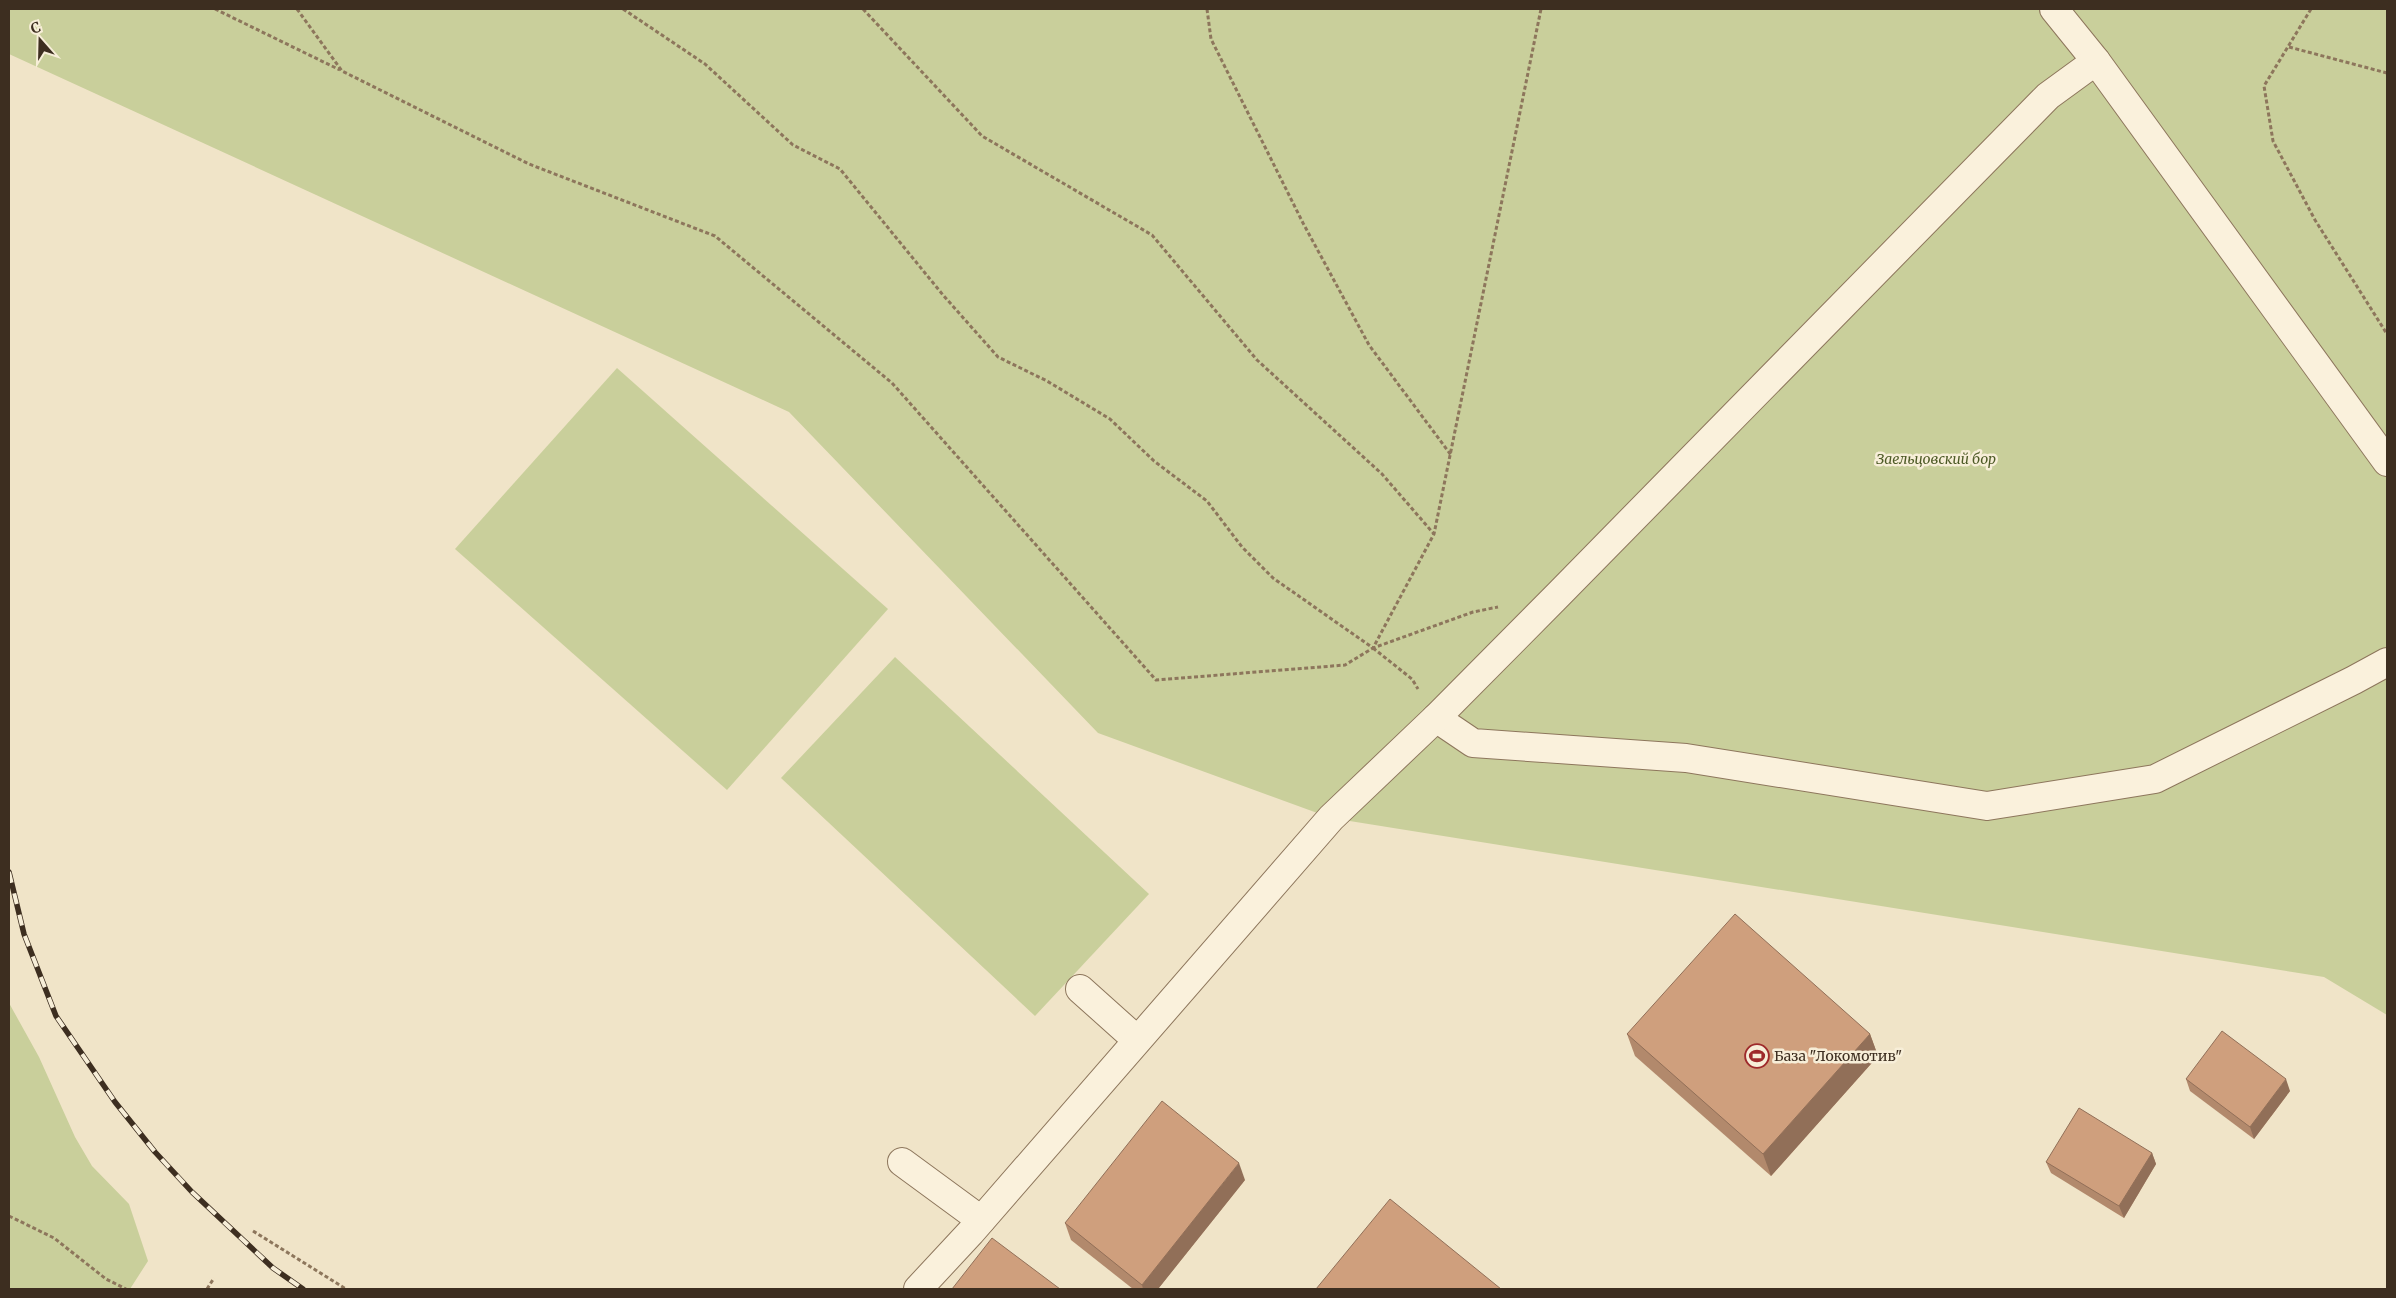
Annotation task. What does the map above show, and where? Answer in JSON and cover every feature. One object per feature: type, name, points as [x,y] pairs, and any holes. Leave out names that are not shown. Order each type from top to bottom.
[{"type":"street","points":[[2054,9],[2096,61],[2387,462]]},
{"type":"street","points":[[918,1289],[981,1220],[1331,818],[1436,718],[2048,96],[2096,61]]},
{"type":"street","points":[[1436,718],[1473,743],[1686,758],[1987,806],[2155,779],[2387,662]]},
{"type":"street","points":[[1080,989],[1137,1040]]},
{"type":"street","points":[[902,1162],[981,1220]]},
{"type":"path","points":[[215,9],[529,164],[715,236],[892,383],[1156,680],[1345,664],[1373,648],[1473,612],[1502,606]]},
{"type":"path","points":[[297,9],[342,72]]},
{"type":"path","points":[[624,9],[705,64],[793,145],[840,169],[943,295],[998,356],[1047,381],[1110,419],[1154,461],[1207,501],[1242,546],[1273,578],[1373,648],[1412,679],[1436,718]]},
{"type":"path","points":[[864,9],[982,136],[1152,235],[1257,360],[1382,474],[1434,534]]},
{"type":"path","points":[[1207,9],[1210,39],[1369,345],[1451,455]]},
{"type":"path","points":[[1373,648],[1434,534],[1541,9]]},
{"type":"path","points":[[2311,9],[2264,86],[2274,141],[2315,220],[2387,334]]},
{"type":"path","points":[[2289,47],[2387,73]]},
{"type":"path","points":[[9,1216],[54,1238],[106,1279],[126,1289]]},
{"type":"path","points":[[253,1230],[346,1289]]},
{"type":"path","points":[[207,1289],[214,1278]]},
{"type":"green space","name":"Заельцовский бор","points":[[9,9],[2387,9],[2387,1015],[2324,977],[1331,818],[1098,733],[789,412],[9,54]]},
{"type":"green space","points":[[617,368],[888,609],[727,790],[455,549]]},
{"type":"green space","points":[[895,657],[1149,894],[1035,1016],[781,778]]},
{"type":"green space","points":[[9,1003],[39,1057],[75,1137],[92,1166],[129,1204],[148,1261],[130,1289],[9,1289]]},
{"type":"building","name":"База \"Локомотив\"","points":[[1735,914],[1870,1034],[1763,1154],[1627,1034]]},
{"type":"building","points":[[2222,1031],[2286,1079],[2250,1127],[2186,1079]]},
{"type":"building","points":[[1162,1101],[1239,1163],[1142,1285],[1065,1223]]},
{"type":"building","points":[[2079,1108],[2152,1153],[2119,1206],[2046,1162]]},
{"type":"building","points":[[1390,1199],[1501,1289],[1316,1289]]},
{"type":"building","points":[[992,1238],[1060,1289],[952,1289]]},
{"type":"railway","points":[[9,872],[24,934],[56,1016],[115,1102],[155,1152],[192,1192],[273,1268],[303,1289]]},
{"type":"place","name":"База \"Локомотив\"","points":[[1757,1056]]}]
